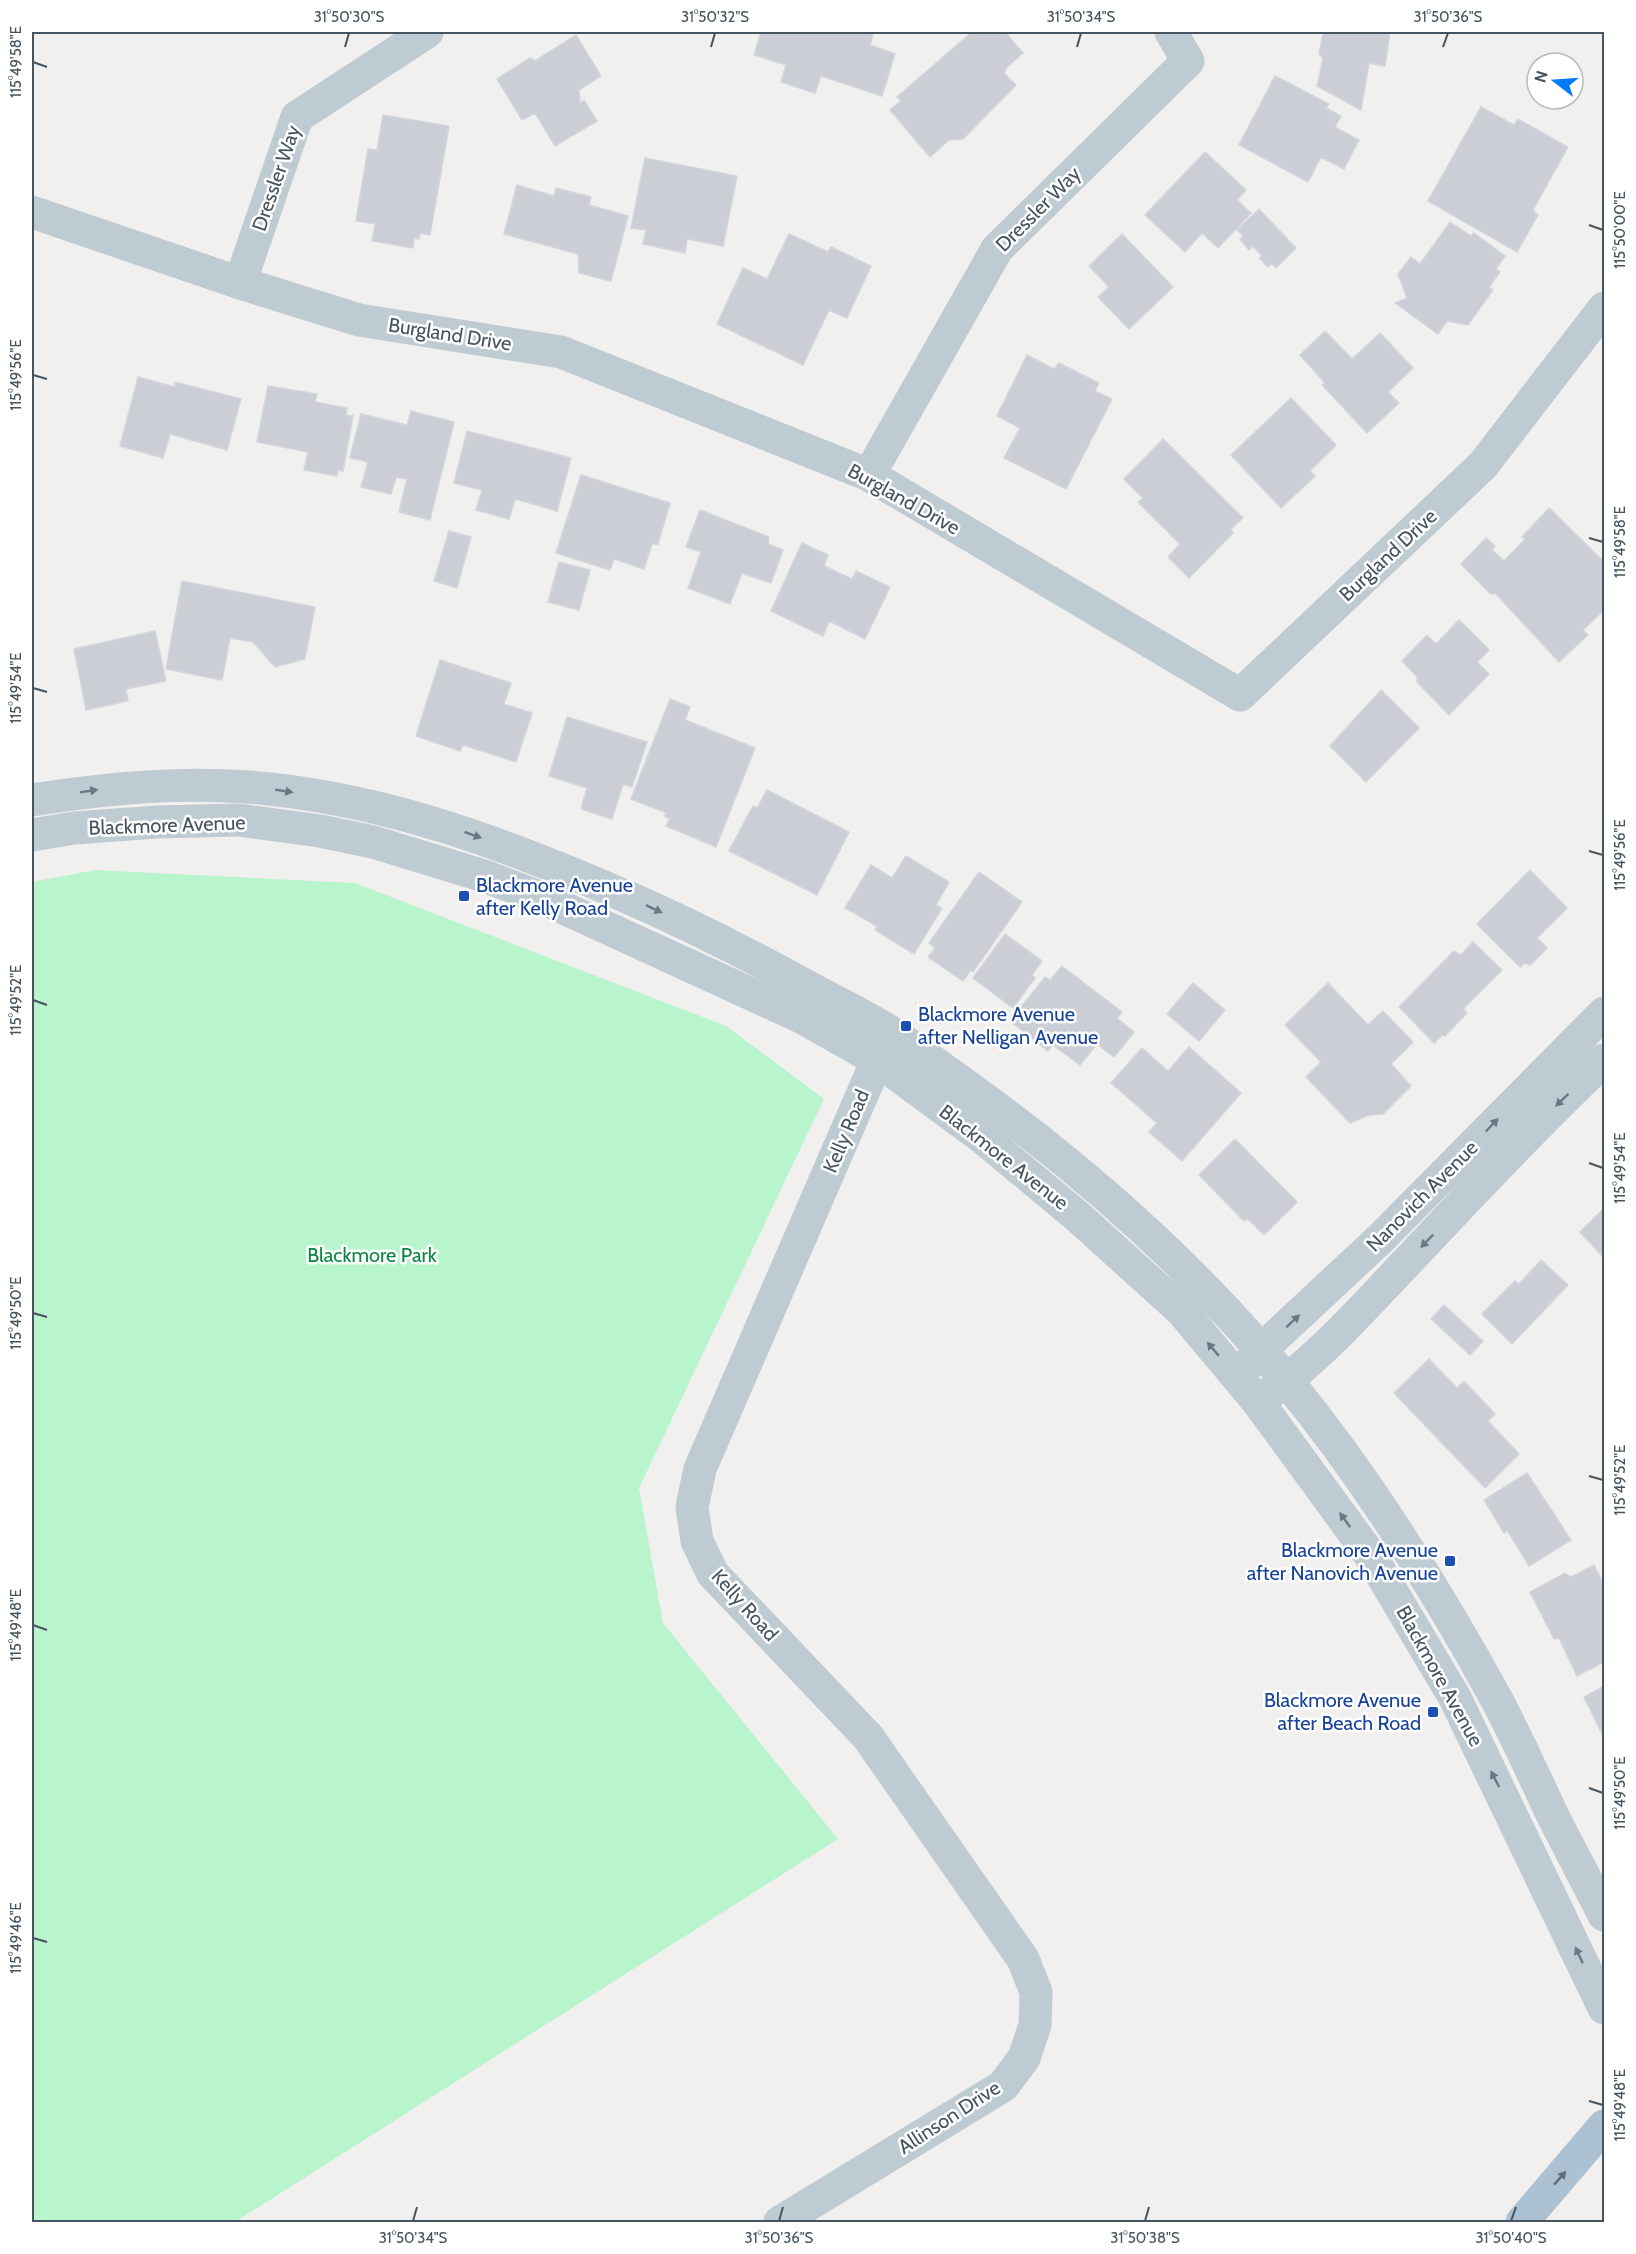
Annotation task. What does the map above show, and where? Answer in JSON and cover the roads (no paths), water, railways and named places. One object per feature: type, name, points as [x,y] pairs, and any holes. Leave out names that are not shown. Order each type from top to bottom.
[{"type":"main road","points":[[1522,2223],[1605,2126]]},
{"type":"street","name":"Dressler Way","points":[[240,283],[297,117],[427,32]]},
{"type":"street","name":"Dressler Way","points":[[869,476],[997,249],[1188,61],[1171,32]]},
{"type":"street","name":"Burgland Drive","points":[[32,212],[240,283],[359,320],[561,352],[869,476],[1240,695],[1483,465],[1605,308]]},
{"type":"street","name":"Blackmore Avenue","points":[[32,800],[104,789],[193,784],[269,789],[360,803],[442,824],[549,863],[649,907],[751,956],[890,1031],[1006,1114],[1097,1186],[1206,1291],[1287,1381],[1385,1513],[1458,1634],[1499,1705],[1605,1915]]},
{"type":"street","name":"Blackmore Avenue","points":[[32,835],[74,828],[157,822],[238,820],[320,831],[373,842],[484,876],[542,898],[801,1017],[877,1060],[983,1138],[1077,1215],[1181,1310],[1248,1390],[1370,1555],[1455,1698],[1605,2008]]},
{"type":"street","name":"Nanovich Avenue","points":[[1248,1390],[1260,1351],[1380,1239],[1605,1013]]},
{"type":"street","name":"Kelly Road","points":[[890,1031],[700,1469],[692,1507],[697,1541],[713,1574],[868,1737],[1023,1959]]},
{"type":"street","name":"Nanovich Avenue","points":[[1248,1390],[1287,1381],[1350,1321],[1554,1108],[1605,1060]]},
{"type":"street","name":"Allinson Drive","points":[[780,2223],[1003,2086],[1024,2058],[1035,2025],[1036,1992],[1023,1959]]},
{"type":"place","name":"Blackmore Avenue after Kelly Road","points":[[464,896]]},
{"type":"place","name":"Blackmore Avenue after Nelligan Avenue","points":[[906,1026]]},
{"type":"place","name":"Blackmore Avenue after Nanovich Avenue","points":[[1450,1561]]},
{"type":"place","name":"Blackmore Avenue after Beach Road","points":[[1433,1712]]},
{"type":"park label","name":"Blackmore Park","points":[[372,1255]]}]
